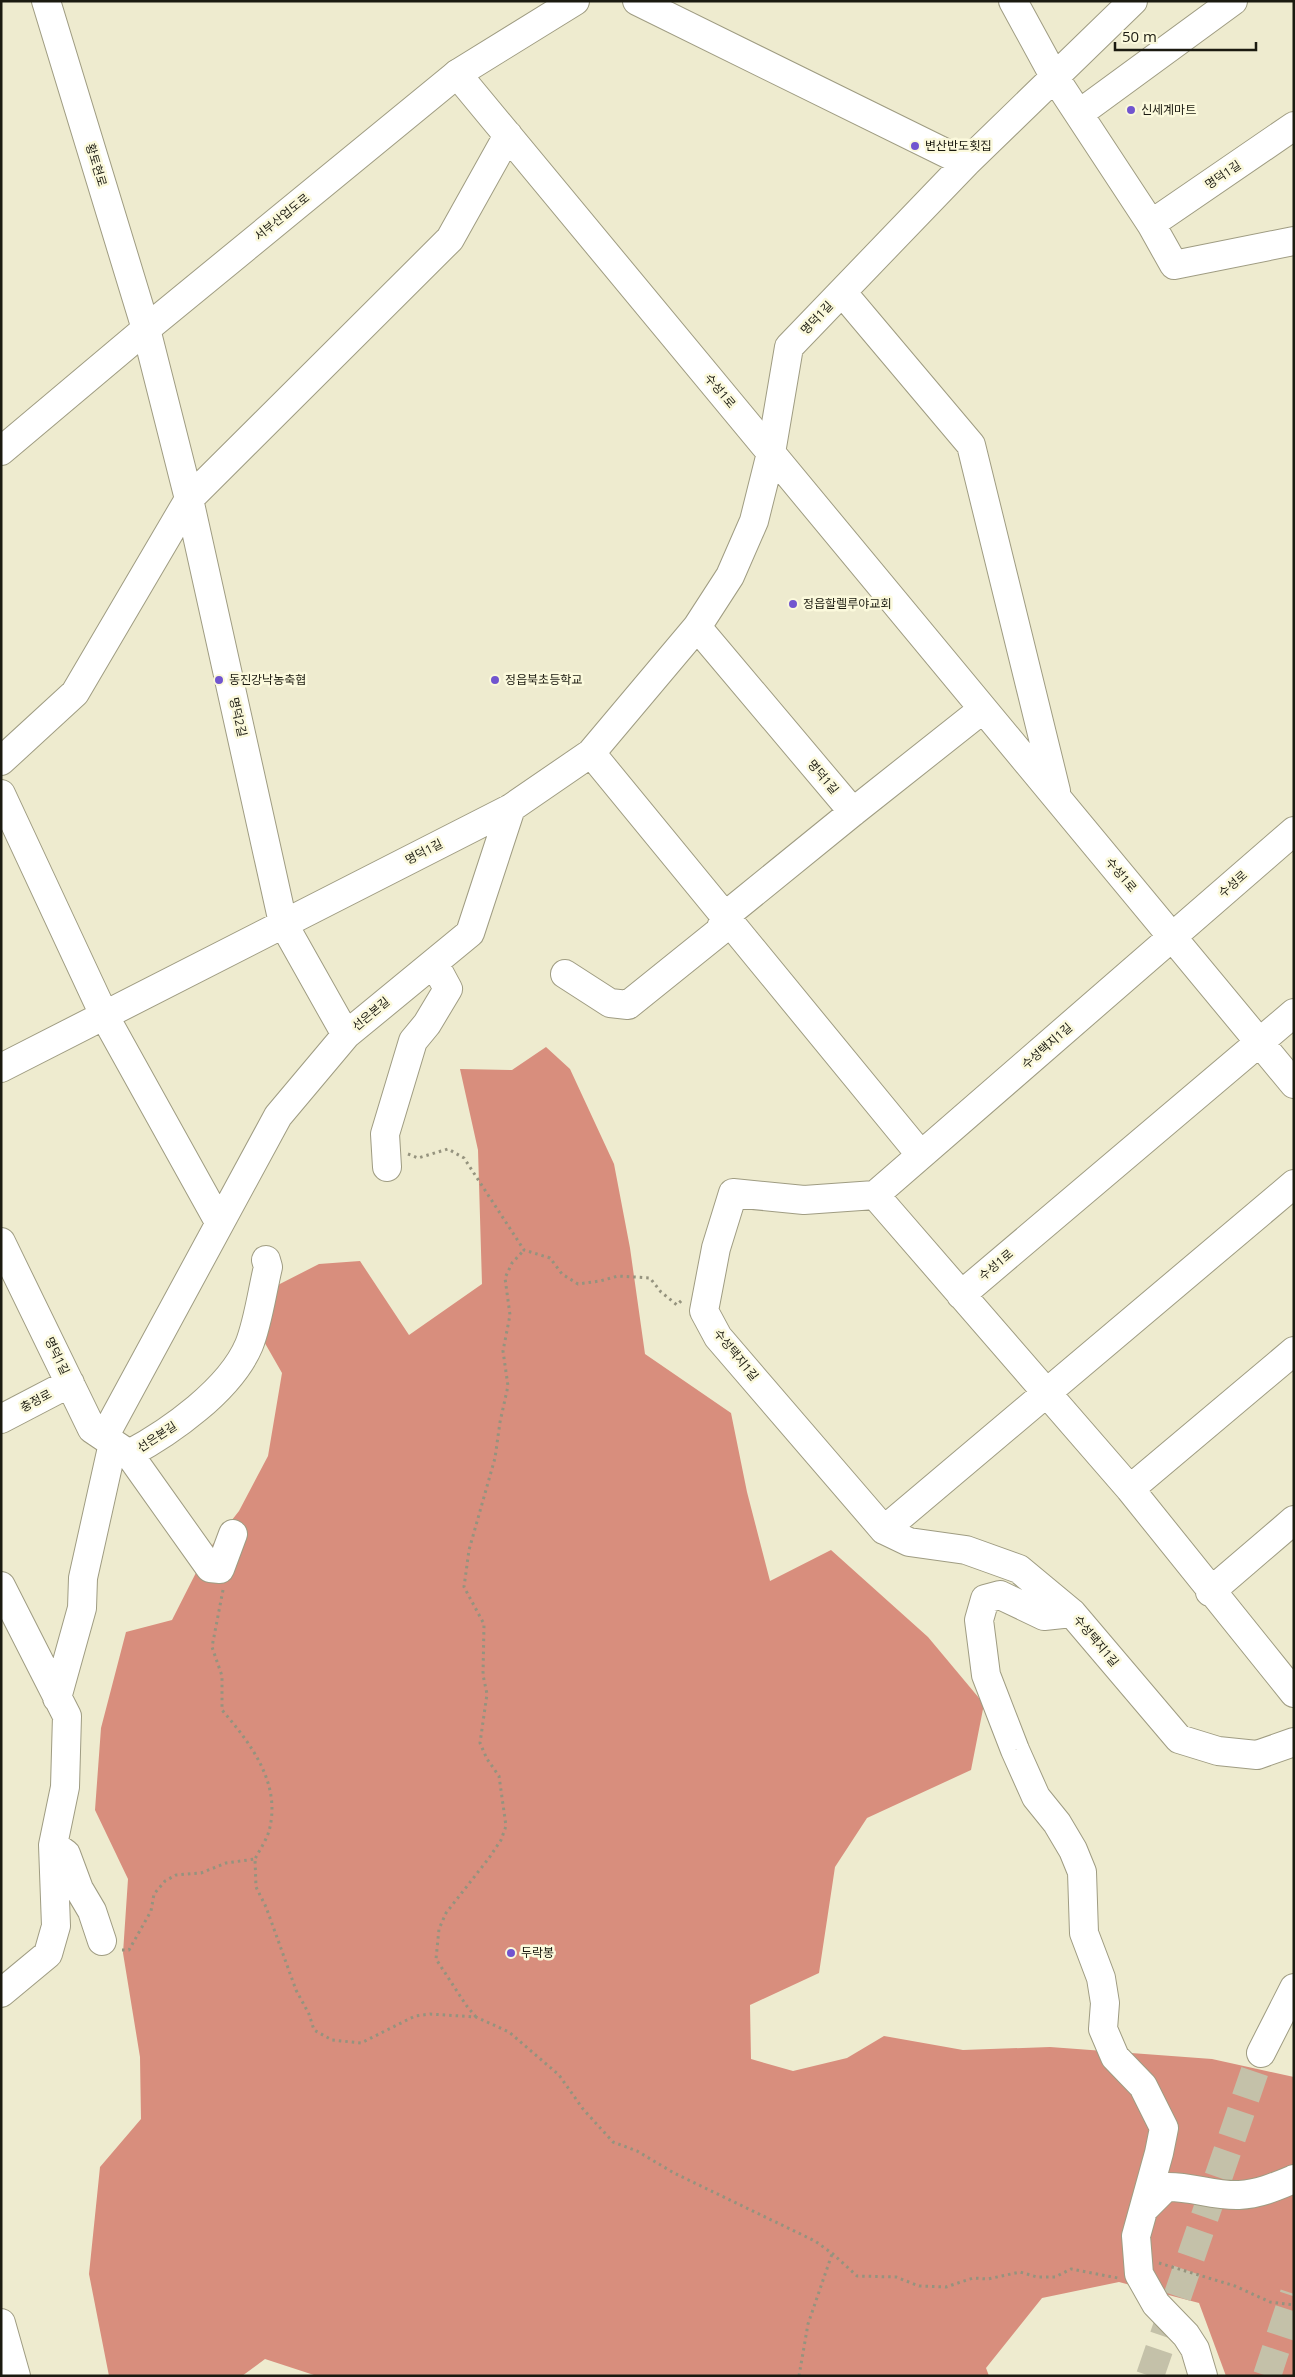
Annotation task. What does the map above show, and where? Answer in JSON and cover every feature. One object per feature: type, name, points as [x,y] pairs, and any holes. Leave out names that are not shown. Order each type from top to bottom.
[{"type":"street","name":"황토현로","points":[[46,1],[146,329]]},
{"type":"street","name":"서부산업도로","points":[[1,451],[146,329],[457,74],[575,1]]},
{"type":"street","points":[[637,1],[966,163]]},
{"type":"street","points":[[1013,1],[1055,78],[1080,113],[1151,224],[1174,265],[1294,241]]},
{"type":"street","name":"명덕1길","points":[[1,1068],[511,808],[591,753],[697,627],[730,576],[754,522],[771,453],[789,347],[966,163],[1133,1]]},
{"type":"street","points":[[1080,113],[1233,1]]},
{"type":"street","name":"수성1로","points":[[457,74],[1294,1084]]},
{"type":"street","name":"명덕1길","points":[[1151,224],[1294,126]]},
{"type":"street","points":[[1,761],[75,693],[189,498],[450,239],[508,135]]},
{"type":"street","points":[[842,292],[971,445],[1058,798]]},
{"type":"street","name":"명덕2길","points":[[146,329],[189,498],[283,923],[346,1035]]},
{"type":"street","name":"명덕1길","points":[[697,627],[852,812]]},
{"type":"street","points":[[565,974],[610,1003],[628,1005],[720,931],[726,916],[852,812],[983,709]]},
{"type":"street","points":[[591,753],[920,1154]]},
{"type":"street","points":[[1,794],[104,1015],[219,1222]]},
{"type":"street","name":"선은본길","points":[[115,1445],[156,1345],[219,1222],[278,1116],[346,1035],[470,933],[511,808]]},
{"type":"street","name":"수성로","points":[[1173,937],[1294,831]]},
{"type":"street","name":"수성택지1길","points":[[1173,937],[875,1194],[804,1200],[733,1193],[716,1248],[704,1311],[718,1336],[884,1530],[909,1542],[966,1550],[1019,1569],[1072,1613],[1179,1739],[1218,1752],[1257,1755],[1294,1742]]},
{"type":"street","points":[[386,1155],[385,1134],[413,1041],[427,1024],[448,989],[434,963]]},
{"type":"street","points":[[1259,1042],[1294,1013]]},
{"type":"street","name":"수성1로","points":[[962,1295],[1259,1042]]},
{"type":"street","points":[[884,1530],[1294,1184]]},
{"type":"street","points":[[875,1194],[1130,1489],[1210,1592],[1294,1693]]},
{"type":"street","name":"명덕1길","points":[[1,1242],[92,1429],[115,1445]]},
{"type":"street","name":"선은본길","points":[[115,1445],[175,1427],[226,1381],[249,1346],[268,1267],[266,1260]]},
{"type":"street","points":[[1130,1489],[1294,1351]]},
{"type":"street","name":"충정로","points":[[1,1419],[70,1383]]},
{"type":"street","points":[[57,1698],[82,1608],[83,1578],[115,1445]]},
{"type":"street","name":"선은본길","points":[[115,1445],[210,1568],[220,1569]]},
{"type":"street","points":[[1210,1592],[1294,1520]]},
{"type":"street","points":[[220,1569],[233,1534]]},
{"type":"street","points":[[1,1586],[66,1716],[66,1787],[54,1845],[56,1926],[48,1954],[1,1993]]},
{"type":"street","points":[[1072,1613],[1044,1616],[1000,1595],[985,1599],[979,1620],[986,1674],[1015,1750],[1036,1797],[1057,1823],[1073,1850],[1082,1872],[1084,1934],[1101,1978],[1105,2004],[1103,2029],[1115,2057],[1143,2086],[1164,2128],[1136,2236],[1139,2274],[1156,2304],[1186,2335],[1195,2349],[1203,2376]]},
{"type":"street","points":[[54,1845],[66,1854],[79,1889],[92,1911],[102,1941]]},
{"type":"street","points":[[1261,2053],[1294,1988]]},
{"type":"street","points":[[1144,2209],[1166,2187],[1182,2186],[1237,2195],[1265,2192],[1294,2179]]},
{"type":"street","points":[[1,2323],[16,2376]]},
{"type":"path","points":[[386,1155],[418,1158],[448,1149],[464,1158],[524,1250],[550,1258],[562,1274],[578,1284],[600,1282],[618,1276],[650,1278],[661,1292],[677,1305],[689,1293]]},
{"type":"path","points":[[476,2017],[436,1959],[439,1929],[446,1913],[489,1858],[501,1840],[506,1826],[499,1776],[487,1759],[480,1743],[487,1694],[483,1676],[484,1624],[464,1587],[469,1550],[495,1458],[508,1386],[503,1351],[510,1315],[505,1278],[512,1263],[524,1250]]},
{"type":"path","points":[[220,1569],[224,1592],[212,1647],[222,1676],[222,1710],[244,1736],[263,1765],[271,1796],[270,1828],[255,1859],[256,1887],[266,1907],[296,1990],[309,2014],[314,2030],[332,2040],[361,2043],[415,2016],[430,2014],[476,2017],[509,2032],[559,2075],[583,2108],[613,2142],[637,2151],[674,2173],[815,2241],[857,2276],[896,2277],[919,2286],[946,2287],[973,2278],[988,2279],[1020,2272],[1037,2277],[1055,2277],[1071,2269],[1118,2278],[1139,2263],[1164,2263],[1235,2286],[1270,2302],[1294,2305]]},
{"type":"path","points":[[102,1941],[107,1950],[129,1950],[151,1912],[154,1894],[165,1881],[176,1875],[201,1873],[226,1863],[255,1859]]},
{"type":"path","points":[[798,2376],[808,2324],[832,2254]]},
{"type":"shaded area","points":[[546,1047],[570,1069],[614,1164],[630,1248],[645,1354],[731,1413],[747,1492],[770,1581],[831,1550],[928,1637],[984,1704],[971,1770],[867,1818],[835,1867],[819,1973],[750,2005],[751,2059],[793,2071],[847,2058],[884,2036],[963,2050],[1050,2047],[1212,2059],[1294,2077],[1294,2376],[1226,2376],[1199,2303],[1119,2282],[1042,2298],[986,2368],[989,2376],[317,2376],[265,2359],[242,2376],[109,2376],[89,2274],[100,2167],[141,2119],[140,2057],[123,1953],[128,1879],[95,1810],[101,1728],[126,1632],[172,1620],[206,1553],[239,1511],[268,1456],[282,1373],[258,1331],[272,1288],[319,1264],[360,1261],[409,1335],[482,1284],[478,1150],[460,1069],[512,1070]]},
{"type":"tunnel","points":[[1150,2376],[1261,2053]]},
{"type":"tunnel","points":[[1267,2376],[1294,2294]]},
{"type":"place","name":"신세계마트","points":[[1131,110]]},
{"type":"place","name":"변산반도횟집","points":[[915,146]]},
{"type":"place","name":"정읍할렐루야교회","points":[[793,604]]},
{"type":"place","name":"동진강낙농축협","points":[[219,680]]},
{"type":"place","name":"정읍북초등학교","points":[[495,680]]},
{"type":"place","name":"두락봉","points":[[511,1953]]}]
